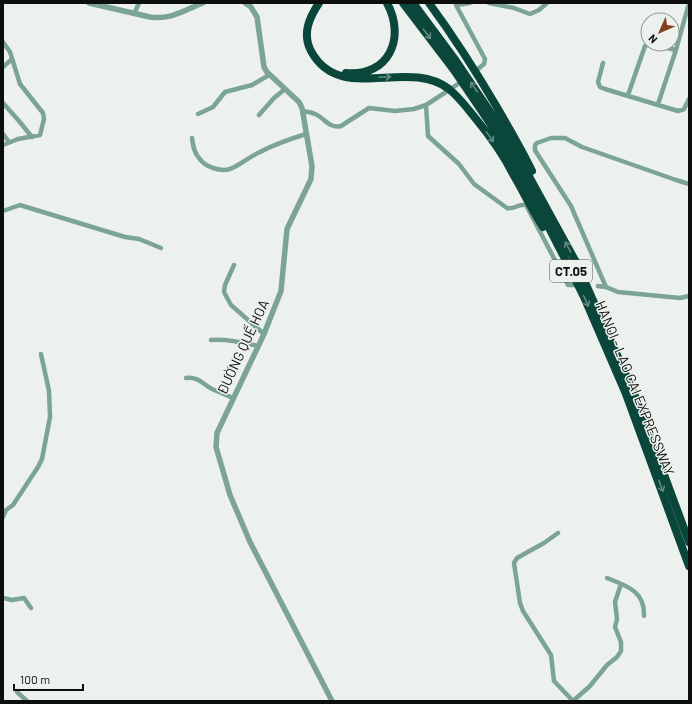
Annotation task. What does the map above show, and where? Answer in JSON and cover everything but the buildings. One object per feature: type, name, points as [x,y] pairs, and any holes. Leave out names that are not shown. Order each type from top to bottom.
[{"type":"highway","points":[[319,3],[311,17],[306,30],[306,36],[309,48],[321,66],[329,72],[343,77],[355,79],[414,77],[433,81],[449,90],[466,106],[500,151],[538,219],[564,257]]},
{"type":"highway","points":[[325,3],[318,13],[312,27],[311,36],[314,46],[318,55],[331,67],[344,72],[355,73],[366,72],[375,68],[389,54],[394,43],[396,33],[393,16],[387,3]]},
{"type":"highway","name":"HANOI - LAO CAI EXPRESSWAY","points":[[403,3],[454,70],[504,144],[564,257],[584,297],[626,394],[689,566]]},
{"type":"highway","name":"HANOI - LAO CAI EXPRESSWAY","points":[[412,3],[433,28],[509,140],[577,264],[633,391],[689,542]]},
{"type":"highway","points":[[429,3],[467,58],[518,142],[533,172],[547,207]]},
{"type":"street","points":[[89,3],[150,17],[169,17],[203,3]]},
{"type":"street","points":[[134,14],[139,3]]},
{"type":"street","name":"ĐƯỜNG QUẾ HOA","points":[[246,3],[255,12],[264,67],[269,75],[299,102],[303,111],[312,166],[311,179],[288,229],[281,291],[264,334],[217,433],[216,448],[230,495],[250,542],[332,701]]},
{"type":"street","points":[[470,3],[456,5],[485,59],[484,64],[478,69]]},
{"type":"street","points":[[489,3],[514,8],[530,14],[539,10],[547,3]]},
{"type":"street","points":[[680,36],[689,3]]},
{"type":"street","points":[[3,42],[10,52],[20,84],[44,116],[42,133],[38,136],[18,139],[3,145]]},
{"type":"street","points":[[628,95],[643,52]]},
{"type":"street","points":[[658,104],[675,52]]},
{"type":"street","points":[[3,66],[12,59]]},
{"type":"street","points":[[603,63],[598,79],[598,85],[605,89],[680,111],[684,109],[689,99]]},
{"type":"street","points":[[198,114],[212,108],[225,92],[252,84],[269,75]]},
{"type":"street","points":[[452,88],[458,84]]},
{"type":"street","points":[[259,115],[274,98],[285,89]]},
{"type":"street","points":[[303,111],[315,114],[331,126],[337,127],[369,108],[389,111],[405,111],[426,105],[446,92]]},
{"type":"street","points":[[3,103],[20,120],[32,137]]},
{"type":"street","points":[[426,105],[428,136],[459,164],[474,184],[507,208],[514,209],[521,205],[526,206],[568,286],[578,286]]},
{"type":"street","points":[[3,134],[10,142]]},
{"type":"street","points":[[192,138],[195,152],[199,159],[204,163],[218,169],[229,169],[279,142],[306,134]]},
{"type":"street","points":[[606,287],[591,249],[571,206],[535,150],[535,145],[551,138],[565,138],[582,147],[689,184]]},
{"type":"street","points":[[3,211],[20,205],[125,238],[139,239],[161,248]]},
{"type":"street","points":[[234,265],[225,284],[224,292],[231,305],[264,334]]},
{"type":"street","points":[[598,286],[606,287],[618,292],[680,298],[689,296]]},
{"type":"street","points":[[211,340],[224,339],[258,346]]},
{"type":"street","points":[[3,517],[6,510],[13,505],[42,459],[50,417],[49,391],[41,354]]},
{"type":"street","points":[[186,378],[194,378],[202,381],[212,389],[233,398]]},
{"type":"street","points":[[558,533],[538,547],[517,558],[514,563],[520,603],[523,611],[551,655],[554,681],[573,701],[590,686],[607,665],[617,657],[620,651],[621,642],[615,627],[617,619],[614,602],[621,584]]},
{"type":"street","points":[[607,578],[621,584],[641,598],[644,607],[644,616]]},
{"type":"street","points":[[3,598],[12,600],[24,598],[31,608]]},
{"type":"street","points":[[17,692],[27,701]]}]
